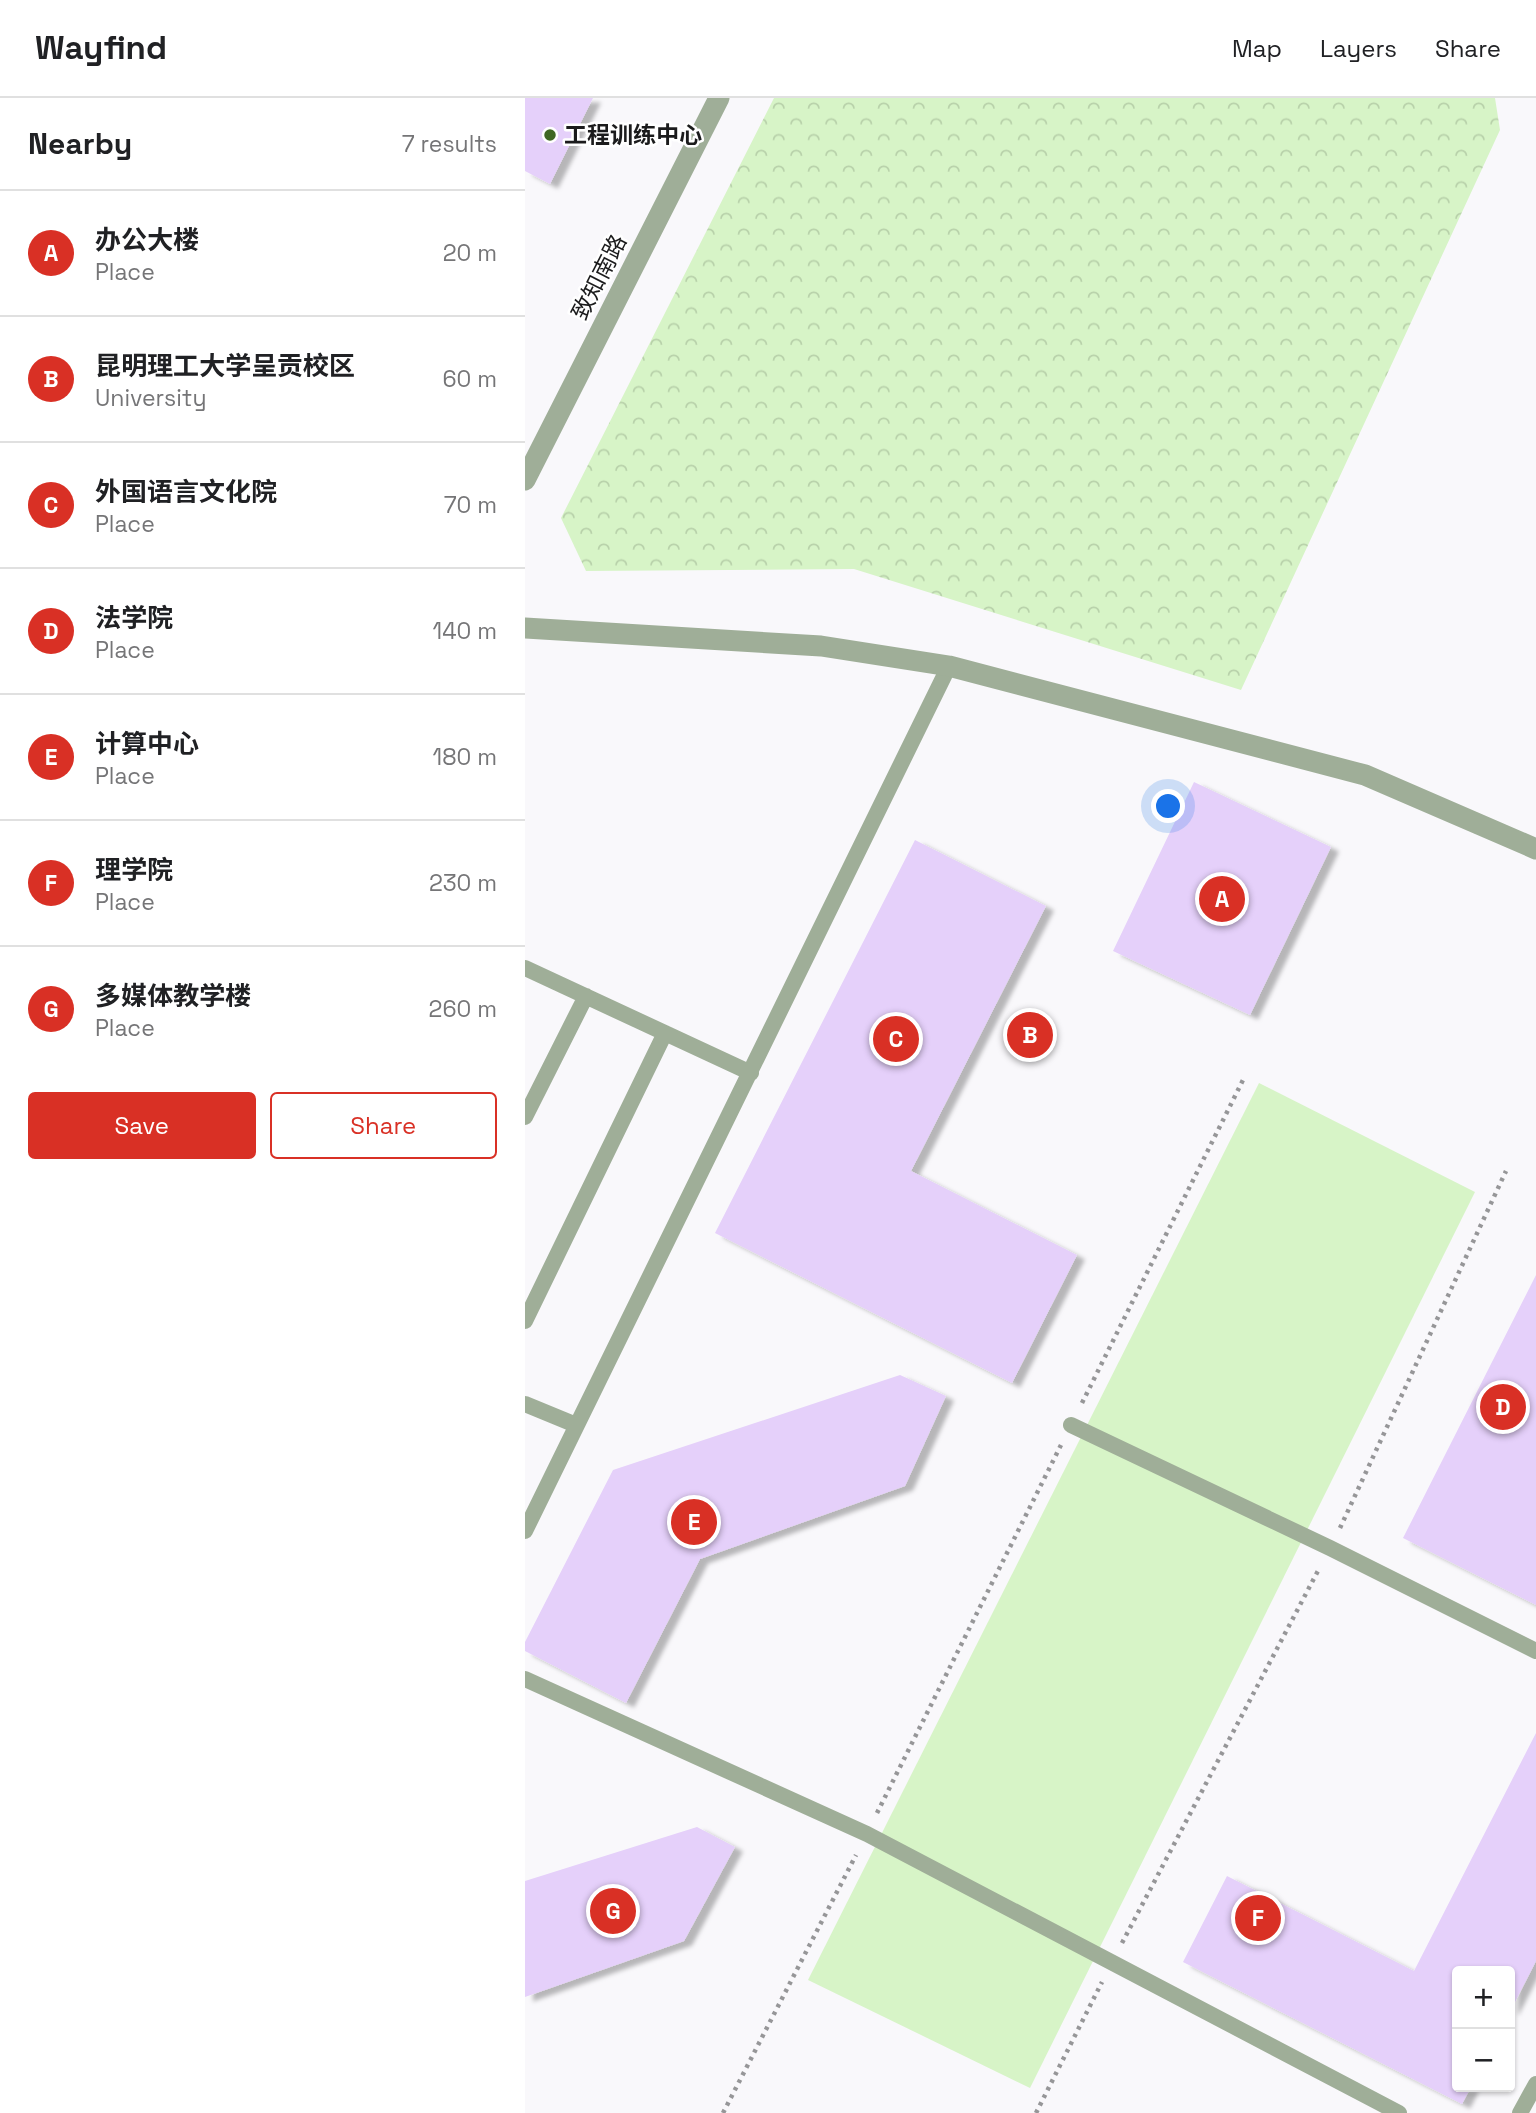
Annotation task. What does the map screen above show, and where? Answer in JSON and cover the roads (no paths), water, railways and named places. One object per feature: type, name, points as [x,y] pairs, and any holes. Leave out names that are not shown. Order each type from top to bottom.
[{"type":"street","name":"致知南路","points":[[525,480],[719,98]]},
{"type":"street","points":[[525,628],[821,646],[949,666],[1365,775],[1536,849]]},
{"type":"lane","points":[[525,1531],[949,666]]},
{"type":"lane","points":[[525,968],[751,1073]]},
{"type":"lane","points":[[525,1117],[586,996]]},
{"type":"lane","points":[[525,1321],[665,1033]]},
{"type":"lane","points":[[525,1404],[576,1425]]},
{"type":"lane","points":[[1071,1425],[1331,1548],[1536,1651]]},
{"type":"lane","points":[[525,1679],[867,1834],[1399,2113]]},
{"type":"lane","points":[[1520,2113],[1536,2084]]},
{"type":"place","name":"工程训练中心","points":[[550,135]]},
{"type":"place","name":"办公大楼","points":[[1222,899]]},
{"type":"place","name":"昆明理工大学呈贡校区","points":[[1030,1035]]},
{"type":"place","name":"外国语言文化院","points":[[896,1039]]},
{"type":"place","name":"法学院","points":[[1503,1407]]},
{"type":"place","name":"计算中心","points":[[694,1522]]},
{"type":"place","name":"多媒体教学楼","points":[[613,1911]]},
{"type":"place","name":"理学院","points":[[1258,1918]]}]
